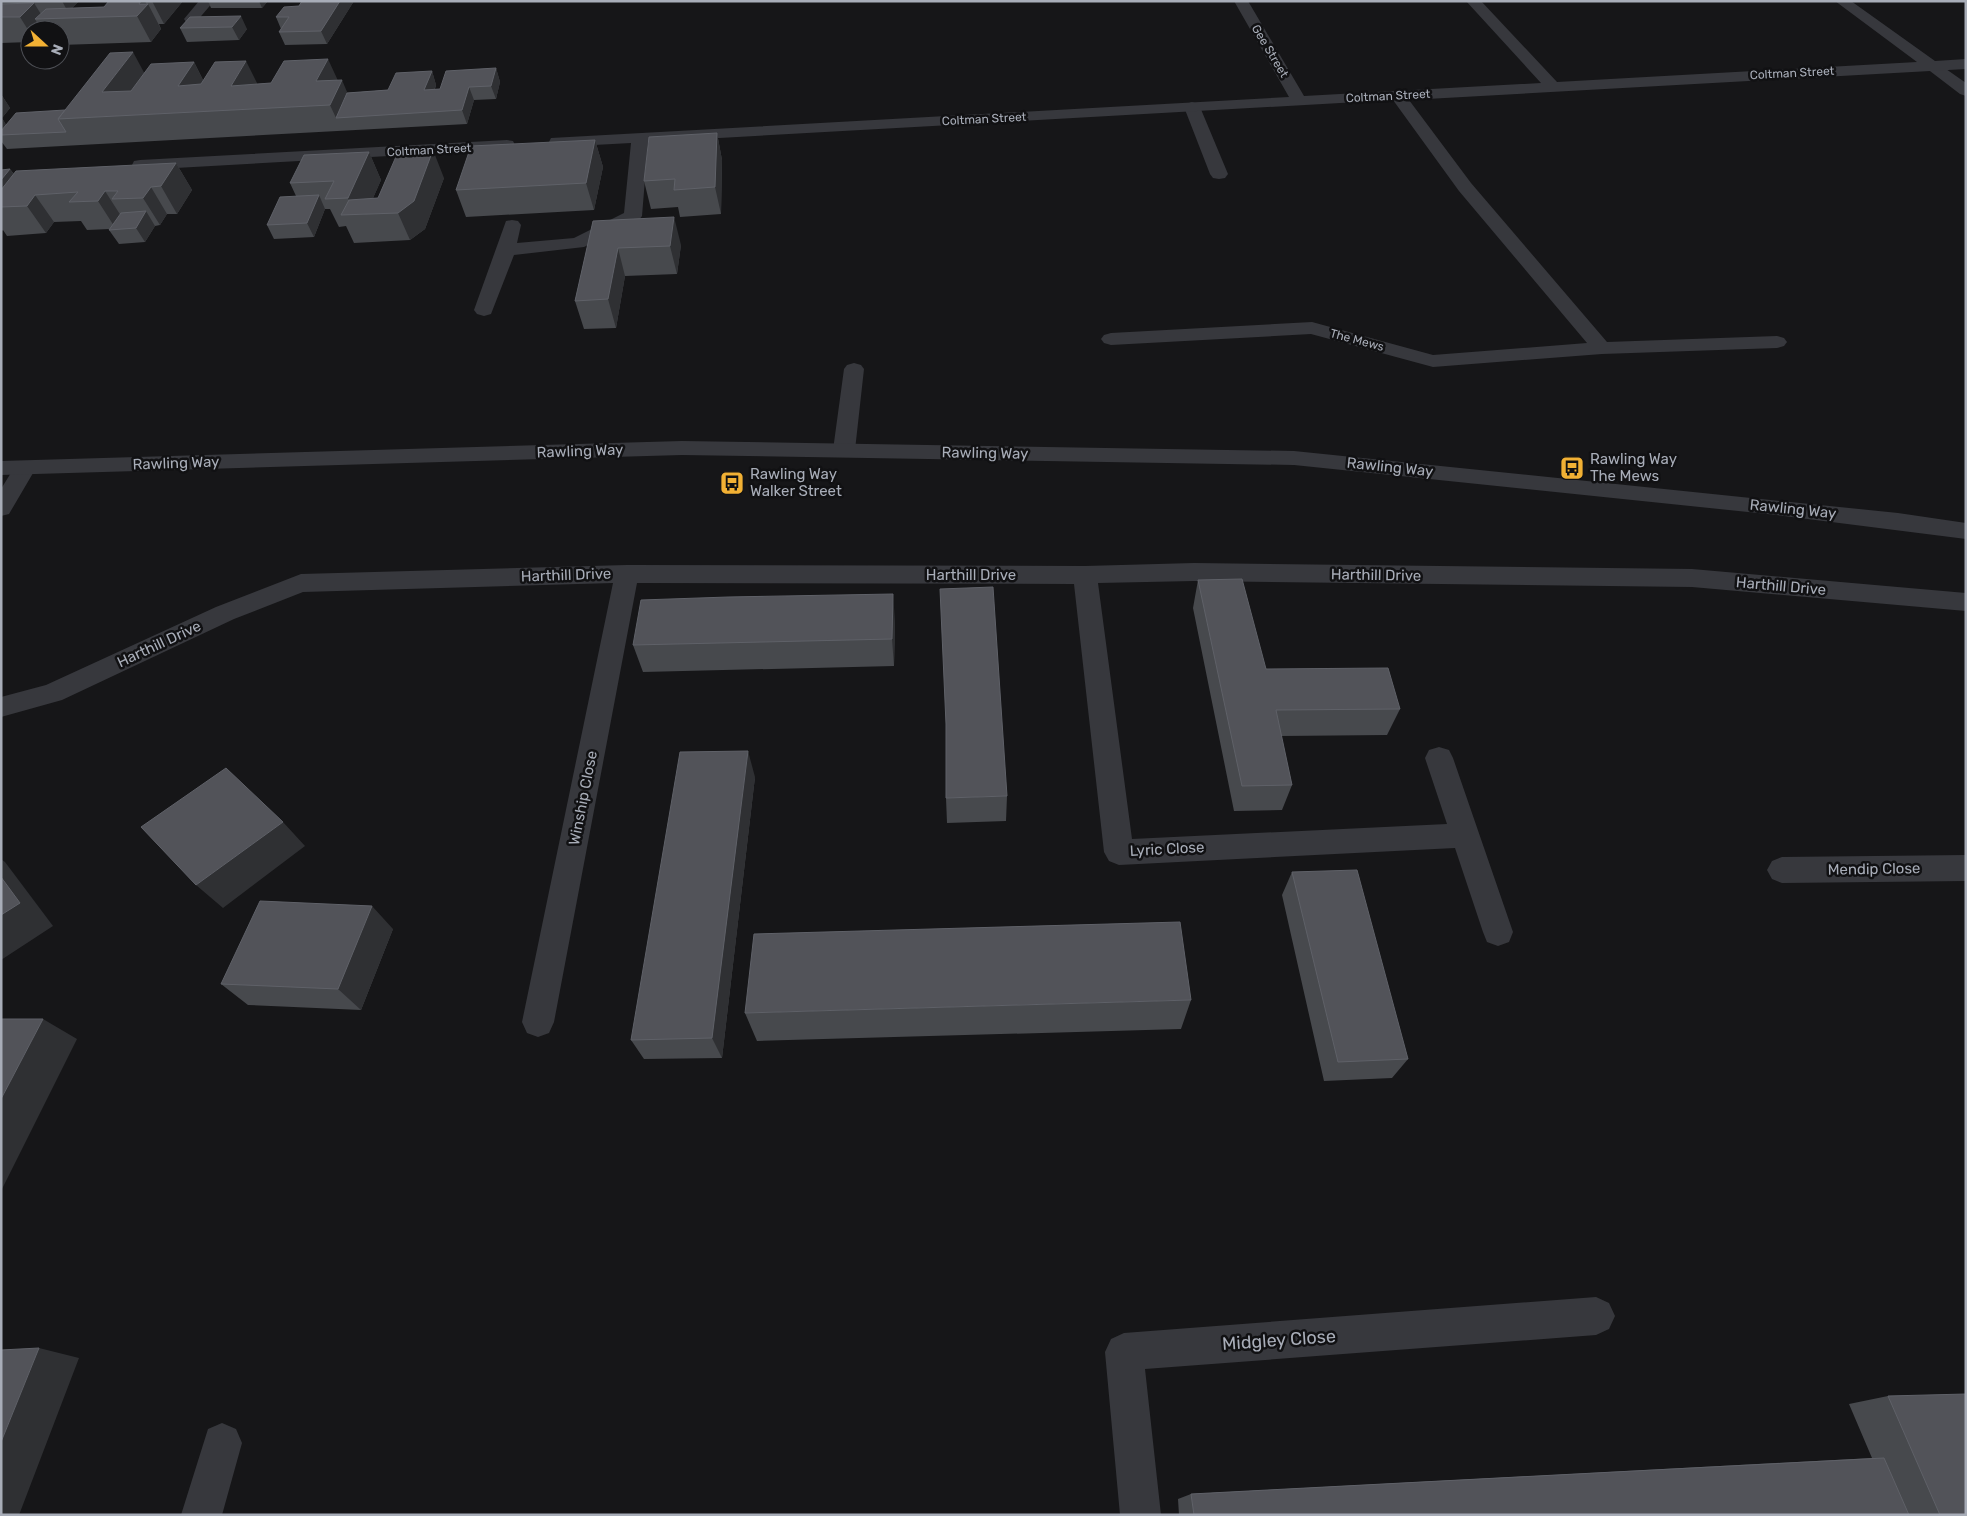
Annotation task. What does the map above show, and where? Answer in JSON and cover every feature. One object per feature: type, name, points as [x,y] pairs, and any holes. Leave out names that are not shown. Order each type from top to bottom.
[{"type":"street","points":[[191,19],[207,1]]},
{"type":"street","name":"Gee Street","points":[[1240,1],[1299,101]]},
{"type":"street","points":[[1473,1],[1554,88]]},
{"type":"street","points":[[1842,1],[1966,91]]},
{"type":"street","name":"Coltman Street","points":[[542,143],[1966,64]]},
{"type":"street","points":[[1398,96],[1465,187],[1602,348]]},
{"type":"street","points":[[1192,107],[1219,174]]},
{"type":"street","points":[[506,250],[578,243],[633,216],[640,138]]},
{"type":"street","name":"Coltman Street","points":[[128,166],[522,144]]},
{"type":"street","points":[[484,310],[506,250],[512,225]]},
{"type":"street","name":"The Mews","points":[[1111,339],[1312,328],[1433,361],[1602,348],[1777,342]]},
{"type":"street","points":[[844,450],[854,369]]},
{"type":"street","name":"Rawling Way","points":[[1,468],[682,448],[1294,458],[1768,506],[1898,521],[1966,532]]},
{"type":"street","points":[[1,508],[25,468]]},
{"type":"street","name":"Harthill Drive","points":[[1,707],[53,693],[225,613],[301,583],[627,574],[1085,575],[1194,572],[1692,578],[1966,602]]},
{"type":"street","name":"Winship Close","points":[[538,1022],[627,574]]},
{"type":"street","name":"Lyric Close","points":[[1085,575],[1119,852],[1464,835]]},
{"type":"street","points":[[1439,758],[1498,932]]},
{"type":"street","name":"Mendip Close","points":[[1782,870],[1966,868]]},
{"type":"street","name":"Midgley Close","points":[[1141,1515],[1124,1352],[1596,1316]]},
{"type":"street","points":[[201,1515],[222,1443]]},
{"type":"building","points":[[109,1],[141,1],[139,4],[148,4],[137,16],[35,19],[46,9],[104,7]]},
{"type":"building","points":[[302,1],[340,1],[321,31],[279,32],[289,17],[276,17],[284,7],[299,6]]},
{"type":"building","points":[[34,3],[20,17],[1,17],[1,4]]},
{"type":"building","points":[[241,16],[232,27],[180,28],[190,17]]},
{"type":"building","points":[[133,52],[102,92],[131,91],[151,64],[194,62],[178,86],[201,84],[215,62],[246,61],[231,86],[271,83],[284,61],[328,59],[316,81],[342,80],[330,105],[58,119],[110,53]]},
{"type":"building","points":[[496,68],[491,86],[469,87],[462,110],[336,118],[347,93],[388,90],[396,73],[432,71],[424,90],[440,89],[446,71]]},
{"type":"building","points":[[65,110],[58,119],[66,132],[1,135],[1,131],[16,113]]},
{"type":"building","points":[[717,133],[715,187],[674,190],[675,179],[644,181],[649,137]]},
{"type":"building","points":[[595,140],[586,183],[456,190],[471,146]]},
{"type":"building","points":[[433,150],[414,201],[398,213],[341,215],[349,200],[378,198],[398,152]]},
{"type":"building","points":[[369,152],[348,198],[325,199],[334,181],[290,183],[304,155]]},
{"type":"building","points":[[176,163],[161,186],[151,187],[143,198],[112,199],[118,191],[105,191],[98,201],[69,202],[78,192],[35,195],[27,206],[1,207],[1,190],[16,171]]},
{"type":"building","points":[[10,169],[1,180],[1,170]]},
{"type":"building","points":[[319,195],[307,223],[267,225],[280,197]]},
{"type":"building","points":[[146,211],[136,228],[109,230],[121,213]]},
{"type":"building","points":[[674,217],[670,246],[618,248],[608,299],[575,301],[593,221]]},
{"type":"building","points":[[1242,579],[1266,669],[1388,668],[1400,709],[1276,710],[1292,785],[1242,786],[1198,580]]},
{"type":"building","points":[[993,587],[1007,796],[946,798],[946,724],[940,589]]},
{"type":"building","points":[[893,594],[892,639],[633,645],[641,600]]},
{"type":"building","points":[[748,751],[712,1038],[631,1040],[680,752]]},
{"type":"building","points":[[226,768],[283,822],[196,885],[141,827]]},
{"type":"building","points":[[1357,870],[1408,1059],[1338,1062],[1292,872]]},
{"type":"building","points":[[1,877],[20,903],[1,915]]},
{"type":"building","points":[[260,901],[372,906],[338,989],[221,984]]},
{"type":"building","points":[[1180,922],[1191,1000],[745,1013],[754,934]]},
{"type":"building","points":[[1,1019],[43,1019],[1,1099]]},
{"type":"building","points":[[39,1348],[1,1442],[1,1350]]},
{"type":"building","points":[[1966,1394],[1966,1515],[1940,1515],[1888,1396]]},
{"type":"building","points":[[1884,1458],[1909,1515],[1194,1515],[1191,1494]]},
{"type":"place","name":"Rawling Way The Mews","points":[[1572,468]]},
{"type":"place","name":"Rawling Way Walker Street","points":[[732,483]]}]
